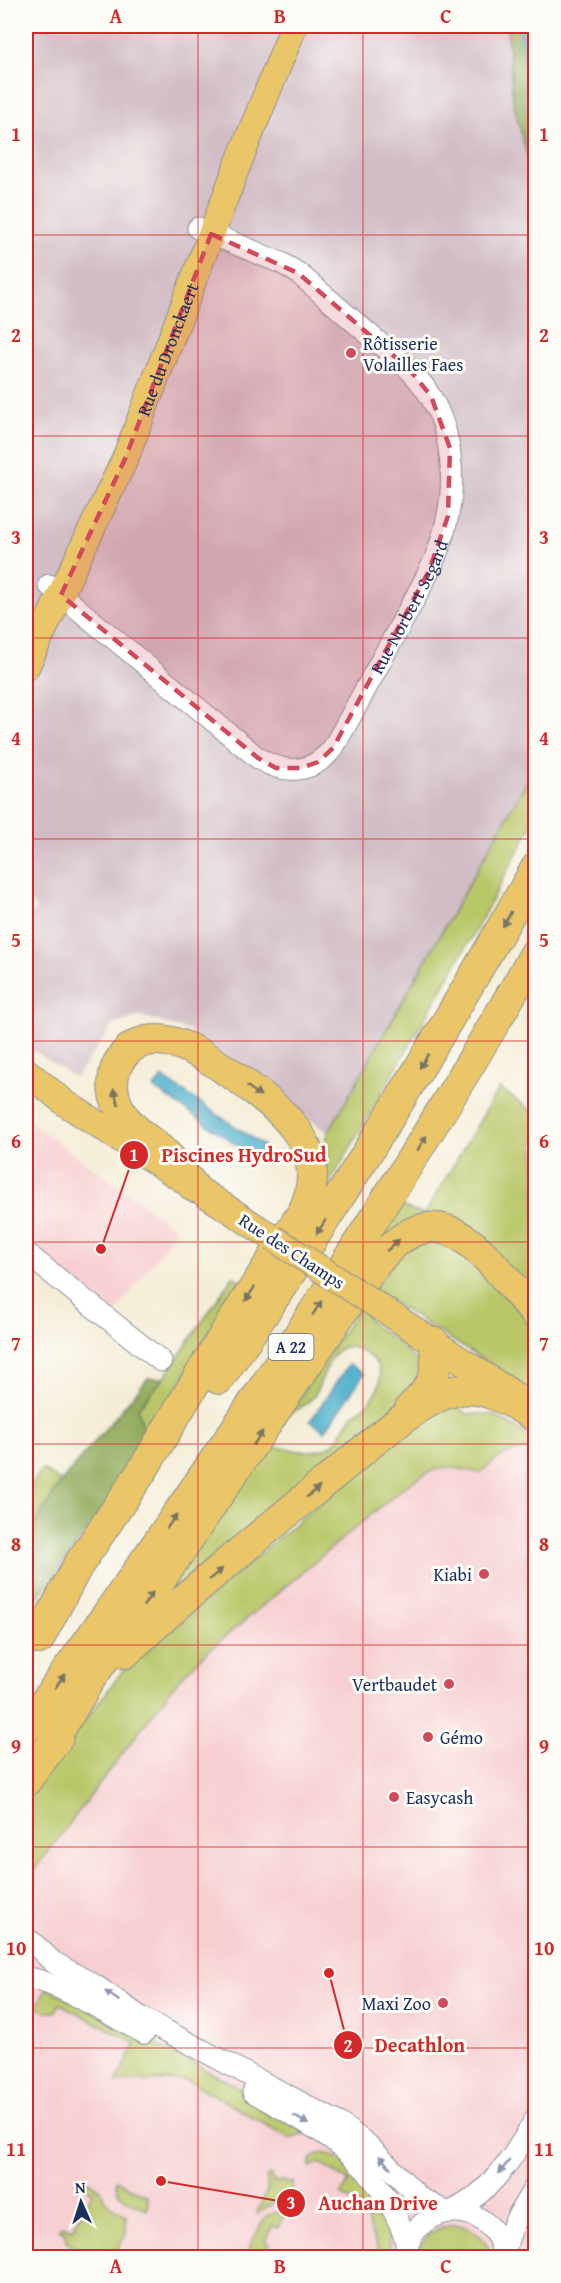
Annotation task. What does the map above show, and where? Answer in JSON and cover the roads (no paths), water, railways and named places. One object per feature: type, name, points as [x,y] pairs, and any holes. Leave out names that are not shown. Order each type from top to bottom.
[{"type":"highway","name":"A 22","points":[[32,1648],[317,1233],[454,1011],[536,868]]},
{"type":"highway","name":"A 22","points":[[26,1728],[183,1507],[326,1294],[443,1109],[536,952]]},
{"type":"highway","points":[[32,1648],[77,1566],[142,1471],[225,1332],[304,1209],[310,1192],[312,1170],[304,1142],[292,1124],[266,1099],[194,1051],[167,1041],[143,1042],[119,1060],[113,1070],[115,1101],[128,1121],[141,1135],[168,1156],[194,1187]]},
{"type":"highway","points":[[46,1753],[90,1679],[165,1574],[373,1268],[392,1245],[414,1230],[422,1228],[438,1227],[455,1232],[485,1256],[536,1314]]},
{"type":"highway","points":[[396,1424],[429,1388],[436,1374],[434,1342]]},
{"type":"highway","points":[[26,1781],[95,1688],[126,1653],[303,1500],[396,1424],[440,1396],[466,1389],[491,1393],[531,1409]]},
{"type":"main road","name":"Rue du Dronckaert","points":[[205,231],[241,119],[284,26]]},
{"type":"main road","name":"Rue du Dronckaert","points":[[26,667],[55,590],[205,231],[294,26]]},
{"type":"main road","name":"Rue du Dronckaert","points":[[26,635],[55,590]]},
{"type":"main road","name":"Rue des Champs","points":[[26,1071],[65,1103]]},
{"type":"main road","name":"Rue des Champs","points":[[26,1081],[65,1103],[434,1342],[531,1409]]},
{"type":"street","name":"Rue Norbert Segard","points":[[55,590],[258,758],[276,768],[292,769],[318,762],[333,748],[435,557],[448,516],[452,485],[451,461],[443,422],[425,387],[409,369],[298,273],[281,263],[205,231]]},
{"type":"street","points":[[26,1253],[161,1361]]},
{"type":"street","points":[[26,1969],[32,1957],[29,1934]]},
{"type":"street","points":[[29,1934],[53,1962],[96,1986],[142,2018],[339,2123],[367,2144],[420,2198],[449,2212],[468,2213],[485,2222],[498,2237],[504,2257]]},
{"type":"street","points":[[26,1978],[43,1982],[93,2006],[234,2080],[337,2142],[354,2155],[378,2184],[400,2225],[406,2253]]},
{"type":"street","points":[[406,2253],[412,2235],[421,2224],[432,2217],[469,2203],[492,2181],[518,2148],[536,2118]]},
{"type":"street","points":[[504,2257],[516,2218],[536,2185]]},
{"type":"water","points":[[162,1077],[264,1146],[256,1158],[154,1088]]},
{"type":"water","points":[[349,1364],[364,1374],[325,1431],[310,1421]]},
{"type":"waterway","points":[[521,26],[530,112],[536,131]]},
{"type":"place","name":"Rôtisserie Volailles Faes","points":[[351,353]]},
{"type":"place","name":"Piscines HydroSud","points":[[101,1249]]},
{"type":"place","name":"Kiabi","points":[[484,1574]]},
{"type":"place","name":"Vertbaudet","points":[[449,1684]]},
{"type":"place","name":"Gémo","points":[[428,1737]]},
{"type":"place","name":"Easycash","points":[[394,1797]]},
{"type":"place","name":"Decathlon","points":[[329,1973]]},
{"type":"place","name":"Maxi Zoo","points":[[443,2003]]},
{"type":"place","name":"Auchan Drive","points":[[161,2181]]}]
